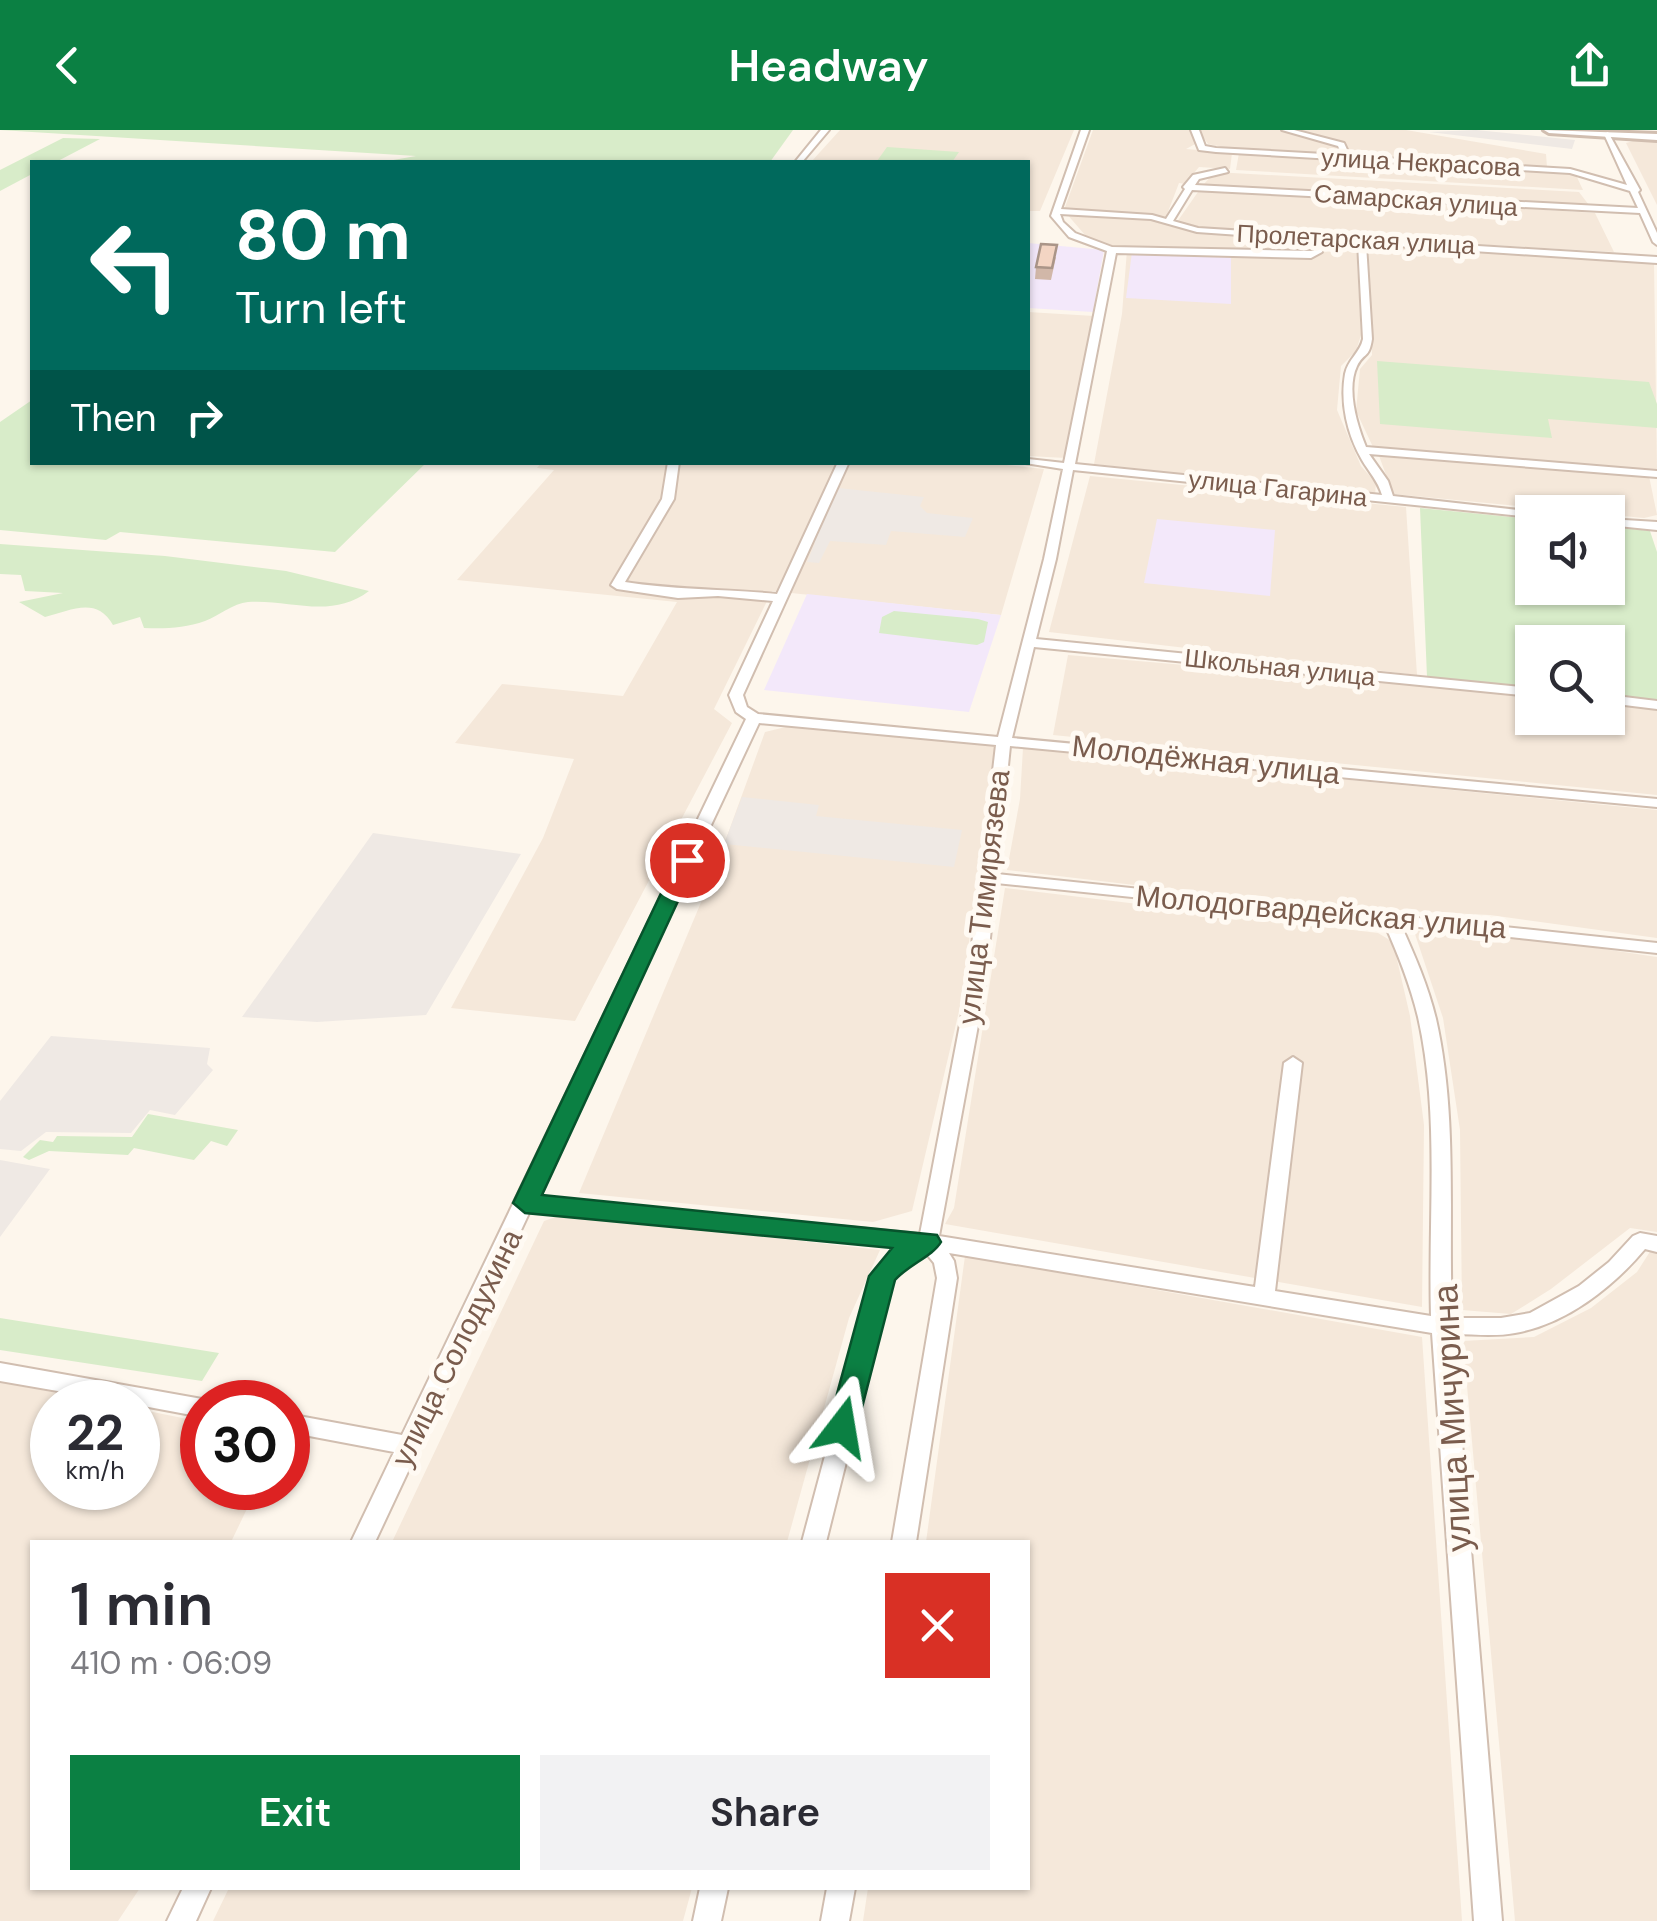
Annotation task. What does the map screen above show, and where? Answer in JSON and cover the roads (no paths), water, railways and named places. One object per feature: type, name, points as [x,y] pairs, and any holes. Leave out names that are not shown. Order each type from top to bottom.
[{"type":"street","points":[[800,160],[825,130]]},
{"type":"street","points":[[1085,130],[1057,211],[1058,222],[1072,235],[1112,250],[1315,254],[1318,236]]},
{"type":"street","name":"улица Некрасова","points":[[1195,130],[1202,148],[1570,170],[1636,190]]},
{"type":"street","points":[[1286,130],[1341,145],[1348,158]]},
{"type":"street","points":[[1548,130],[1652,137]]},
{"type":"street","points":[[1608,134],[1657,242]]},
{"type":"street","points":[[1168,222],[1196,177],[1225,170]]},
{"type":"street","name":"Самарская улица","points":[[1187,186],[1644,211]]},
{"type":"street","name":"Пролетарская улица","points":[[1057,211],[1168,222],[1196,230],[1657,260]]},
{"type":"street","points":[[1362,238],[1360,256],[1370,336],[1366,353],[1350,368],[1346,411],[1364,450],[1387,484],[1388,499]]},
{"type":"street","name":"улица Тимирязева","points":[[928,1242],[975,993],[1004,740],[1069,467],[1112,250]]},
{"type":"street","name":"улица Гагарина","points":[[1364,450],[1657,474]]},
{"type":"street","name":"улица Гагарина","points":[[1030,463],[1515,512]]},
{"type":"street","points":[[674,465],[668,499],[616,585],[678,594],[718,592],[780,598]]},
{"type":"street","points":[[754,718],[741,709],[736,695],[843,465]]},
{"type":"street","points":[[1625,523],[1657,526]]},
{"type":"street","name":"Школьная улица","points":[[1027,642],[1515,690]]},
{"type":"street","points":[[1625,701],[1657,704]]},
{"type":"street","name":"Молодёжная улица","points":[[754,718],[1657,803]]},
{"type":"street","name":"улица Солодухина","points":[[364,1540],[754,718]]},
{"type":"street","name":"Молодогвардейская улица","points":[[986,877],[1391,921],[1509,928],[1657,948]]},
{"type":"street","name":"улица Мичурина","points":[[1391,921],[1406,947],[1427,1017],[1442,1128],[1442,1326],[1488,1921]]},
{"type":"street","points":[[1264,1296],[1293,1064]]},
{"type":"street","points":[[525,1203],[928,1242],[1442,1326],[1520,1324],[1566,1302],[1619,1268],[1640,1241],[1657,1244]]},
{"type":"street","points":[[815,1540],[883,1276],[902,1255],[928,1242]]},
{"type":"street","points":[[904,1540],[948,1278],[944,1261],[928,1242]]},
{"type":"street","points":[[0,1372],[180,1404]]},
{"type":"street","points":[[310,1427],[410,1446]]},
{"type":"street","points":[[180,1921],[196,1890]]},
{"type":"street","points":[[706,1921],[714,1890]]},
{"type":"street","points":[[835,1921],[842,1890]]}]
